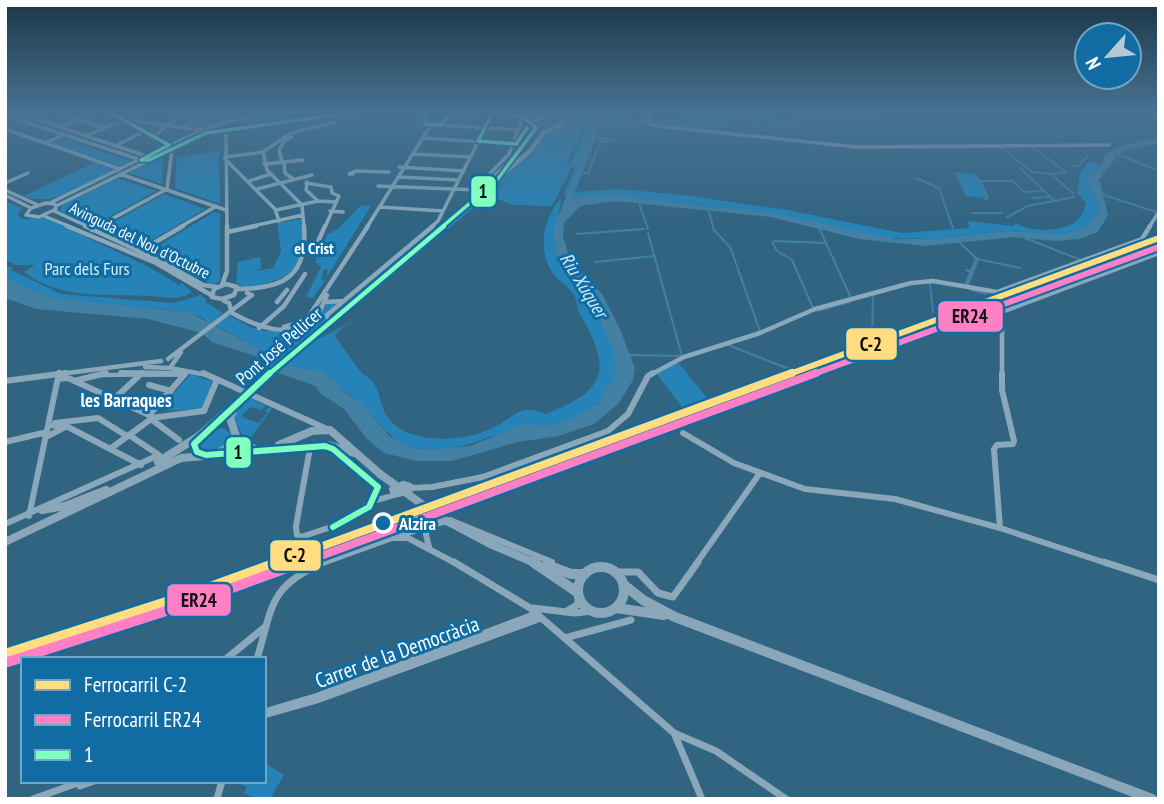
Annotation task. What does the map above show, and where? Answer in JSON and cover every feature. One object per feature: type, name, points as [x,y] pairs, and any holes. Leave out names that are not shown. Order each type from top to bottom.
[{"type":"main road","points":[[497,180],[519,149]]},
{"type":"main road","points":[[497,180],[532,149]]},
{"type":"main road","name":"Pont José Pellicer","points":[[202,433],[497,180]]},
{"type":"main road","points":[[242,399],[231,415],[232,427],[244,446],[279,445],[305,435],[332,432]]},
{"type":"main road","points":[[5,540],[107,490],[217,425],[232,427]]},
{"type":"main road","points":[[327,445],[332,432]]},
{"type":"main road","points":[[332,432],[380,474],[441,518],[490,544],[536,563],[581,574],[601,568],[614,572],[643,600],[675,617],[1152,799]]},
{"type":"main road","points":[[201,454],[195,449],[202,433]]},
{"type":"main road","points":[[305,435],[308,447]]},
{"type":"main road","points":[[219,453],[231,445],[236,436]]},
{"type":"main road","points":[[5,540],[172,460],[201,454],[327,445],[354,453]]},
{"type":"main road","points":[[42,510],[65,506],[107,490]]},
{"type":"main road","points":[[15,534],[45,523]]},
{"type":"main road","points":[[536,563],[574,587],[593,611],[603,612],[615,608],[675,617]]},
{"type":"main road","points":[[579,596],[581,574]]},
{"type":"main road","points":[[615,608],[623,598],[623,583]]},
{"type":"street","points":[[59,149],[217,208],[226,208]]},
{"type":"street","points":[[109,149],[145,159],[171,149]]},
{"type":"street","points":[[124,149],[145,159]]},
{"type":"street","points":[[44,216],[120,172],[171,149]]},
{"type":"street","points":[[165,188],[171,149]]},
{"type":"street","points":[[225,158],[263,152],[269,149]]},
{"type":"street","points":[[280,149],[285,173],[293,179]]},
{"type":"street","points":[[312,325],[303,325],[328,291],[415,149]]},
{"type":"street","points":[[337,319],[328,319],[327,315],[439,221],[475,149]]},
{"type":"street","points":[[472,191],[504,161],[512,149]]},
{"type":"street","points":[[390,172],[378,186],[481,190],[503,170],[519,149]]},
{"type":"street","points":[[225,150],[227,276],[211,295],[230,304],[230,310]]},
{"type":"street","points":[[220,286],[262,289],[295,272],[306,250],[302,205],[269,172],[264,164],[263,152]]},
{"type":"street","points":[[412,153],[471,157]]},
{"type":"street","points":[[225,158],[276,210],[279,220]]},
{"type":"street","points":[[264,164],[303,160]]},
{"type":"street","points":[[226,166],[232,164]]},
{"type":"street","points":[[401,171],[459,180]]},
{"type":"street","points":[[347,175],[355,172],[464,171]]},
{"type":"street","points":[[5,192],[31,208],[50,203],[120,172]]},
{"type":"street","points":[[249,181],[269,172]]},
{"type":"street","points":[[5,183],[28,173]]},
{"type":"street","points":[[257,189],[310,176],[306,190],[318,201]]},
{"type":"street","points":[[306,183],[319,188],[331,187],[332,192],[338,195],[312,255]]},
{"type":"street","points":[[92,230],[165,188]]},
{"type":"street","points":[[5,192],[38,205]]},
{"type":"street","points":[[276,210],[318,201],[335,202]]},
{"type":"street","name":"Avinguda del Nou d'Octubre","points":[[50,203],[92,230],[140,251],[203,285],[220,286]]},
{"type":"street","points":[[379,206],[443,211]]},
{"type":"street","name":"Avinguda del Nou d'Octubre","points":[[31,208],[26,212],[27,216],[44,216],[156,264],[211,295]]},
{"type":"street","points":[[140,251],[217,208]]},
{"type":"street","points":[[330,211],[343,212]]},
{"type":"street","points":[[308,447],[297,535],[308,536],[346,522],[403,484],[410,488],[428,489],[458,484],[608,430],[618,425],[639,400],[648,376],[684,357],[760,333],[815,309],[912,283],[933,281],[997,292],[1142,239],[1159,212]]},
{"type":"street","points":[[227,232],[303,215]]},
{"type":"street","points":[[959,328],[1159,253]]},
{"type":"street","points":[[260,328],[292,295],[305,274]]},
{"type":"street","points":[[5,381],[164,360],[181,351],[252,294],[236,288],[227,276]]},
{"type":"street","points":[[222,300],[231,296],[236,288]]},
{"type":"street","points":[[328,291],[333,300]]},
{"type":"street","points":[[312,325],[328,291]]},
{"type":"street","points":[[278,302],[286,292],[292,295]]},
{"type":"street","points":[[222,300],[228,307],[223,316]]},
{"type":"street","points":[[324,302],[343,301]]},
{"type":"street","points":[[230,310],[260,328],[312,325]]},
{"type":"street","points":[[1000,528],[994,449],[997,445],[1013,444],[1014,441],[1002,390],[1002,313]]},
{"type":"street","points":[[272,318],[270,325],[277,326]]},
{"type":"street","points":[[260,328],[314,319],[312,325]]},
{"type":"street","points":[[131,366],[158,368],[173,364],[181,351]]},
{"type":"street","points":[[164,360],[186,372]]},
{"type":"street","points":[[158,368],[164,360]]},
{"type":"street","points":[[110,449],[150,417],[186,372]]},
{"type":"street","points":[[74,381],[94,374],[186,372],[218,380],[332,432]]},
{"type":"street","points":[[114,399],[142,373]]},
{"type":"street","points":[[58,376],[150,417],[179,440]]},
{"type":"street","points":[[29,516],[49,430],[58,376]]},
{"type":"street","points":[[150,417],[203,411],[218,380]]},
{"type":"street","points":[[149,385],[171,391]]},
{"type":"street","points":[[300,416],[307,423],[305,435]]},
{"type":"street","points":[[5,524],[29,516],[141,465],[159,454],[99,418],[90,420],[68,417],[49,430]]},
{"type":"street","points":[[49,430],[67,426]]},
{"type":"street","points":[[5,442],[67,426],[141,465]]},
{"type":"street","points":[[683,433],[734,463],[805,489],[895,499],[1000,528],[1159,580]]},
{"type":"street","points":[[327,445],[378,487],[393,492]]},
{"type":"street","points":[[614,572],[638,572],[649,588],[661,596],[673,597],[760,474]]},
{"type":"street","points":[[373,502],[377,497],[378,487]]},
{"type":"street","points":[[258,657],[276,596],[292,578],[430,524],[450,520],[463,524],[581,574]]},
{"type":"street","points":[[429,547],[425,530],[430,524]]},
{"type":"street","points":[[392,538],[408,538],[429,547],[536,613],[674,733],[716,751],[786,799]]},
{"type":"street","points":[[623,583],[631,573]]},
{"type":"street","points":[[565,612],[577,604],[579,596]]},
{"type":"street","points":[[536,613],[593,611]]},
{"type":"street","name":"Carrer de la Democràcia","points":[[266,714],[301,706],[536,613]]},
{"type":"street","points":[[565,638],[631,620]]},
{"type":"street","points":[[228,657],[267,625]]},
{"type":"street","points":[[674,733],[702,799]]},
{"type":"street","points":[[33,799],[77,783]]},
{"type":"street","points":[[44,799],[88,783]]},
{"type":"green space","points":[[67,149],[93,149],[131,161],[120,166]]},
{"type":"green space","points":[[534,149],[574,149],[566,165],[569,166],[577,149],[586,149],[566,198],[564,193],[575,167],[572,167],[552,206],[513,205],[490,196],[512,175],[372,293]]},
{"type":"green space","points":[[588,149],[592,149],[575,192],[619,189],[691,196],[787,210],[902,233],[970,228],[967,221],[1013,226],[1016,223],[1046,230],[1070,225],[1081,216],[1086,203],[1077,193],[1080,174],[1089,161],[1101,166],[1092,172],[1090,181],[1098,206],[1096,214],[1085,228],[1063,234],[1007,231],[932,239],[889,238],[791,217],[732,208],[689,205],[619,194],[570,197]]},
{"type":"green space","points":[[219,151],[220,204],[175,188],[177,154],[178,157]]},
{"type":"green space","points":[[163,156],[162,184],[129,173]]},
{"type":"green space","points":[[95,162],[115,170],[59,196],[35,199],[24,196]]},
{"type":"green space","points":[[954,172],[975,174],[988,198],[966,196]]},
{"type":"green space","points":[[118,178],[156,191],[93,226],[59,211],[63,205]]},
{"type":"green space","points":[[164,194],[205,209],[140,247],[101,229]]},
{"type":"green space","points":[[560,199],[554,236],[557,257],[564,270],[584,289],[586,298],[613,345],[617,366],[611,386],[605,395],[581,416],[551,426],[514,429],[452,448],[416,448],[391,436],[359,402],[335,385],[324,372],[285,365],[314,341],[356,320],[339,330],[335,336],[361,373],[373,382],[389,419],[404,431],[429,438],[470,436],[493,428],[517,413],[530,410],[546,414],[581,396],[592,387],[600,364],[597,350],[574,295],[554,275],[547,263],[544,234],[550,215]]},
{"type":"green space","name":"Parc dels Furs","points":[[5,201],[22,208],[17,215],[21,219],[46,218],[149,267],[179,285],[182,283],[192,292],[172,298],[85,294],[38,281],[24,272],[35,265],[16,265],[5,260]]},
{"type":"green space","points":[[361,205],[371,206],[326,278],[328,269],[324,269],[321,279],[325,281],[313,298],[306,297],[321,267],[315,262],[327,235],[338,229]]},
{"type":"green space","points":[[214,212],[220,214],[220,281],[212,285],[150,251]]},
{"type":"green space","points":[[301,219],[303,250],[293,270],[260,285],[244,288],[236,282],[238,262],[260,257],[261,269],[251,272],[273,268],[281,251],[277,223]]},
{"type":"green space","points":[[5,266],[13,267],[11,270],[61,294],[174,303],[201,295],[207,300],[205,302],[223,313],[210,324],[203,318],[182,311],[48,298],[8,281],[5,278]]},
{"type":"green space","points":[[327,303],[337,303],[326,315],[326,322],[279,362],[275,357],[215,325],[228,315],[252,328],[299,332],[319,322]]},
{"type":"green space","points":[[677,361],[707,398],[682,407],[656,373]]},
{"type":"green space","points":[[191,374],[213,382],[203,409],[166,411],[173,401],[167,401]]},
{"type":"green space","points":[[248,397],[266,406],[261,410],[250,407],[241,417],[259,423],[268,412],[265,411],[269,407],[272,408],[247,443],[234,419],[234,413]]},
{"type":"green space","points":[[224,428],[232,435],[228,444],[213,452],[200,449],[200,438],[213,429]]},
{"type":"green space","points":[[266,764],[284,775],[270,799],[256,799],[244,793],[247,787],[238,783],[266,783]]},
{"type":"water","name":"Riu Xúquer","points":[[586,149],[590,149],[571,197],[619,194],[788,216],[896,239],[932,239],[1008,231],[1063,234],[1085,228],[1098,207],[1089,180],[1092,171],[1101,166],[1104,156],[1116,149],[1133,149],[1114,156],[1116,158],[1099,179],[1108,215],[1098,232],[1079,239],[1056,241],[1014,237],[925,246],[859,239],[771,217],[615,201],[580,206],[564,223],[563,236],[570,259],[602,294],[620,329],[635,368],[633,380],[619,403],[594,424],[559,436],[518,442],[452,461],[416,461],[384,453],[367,439],[344,409],[320,393],[315,386],[276,372],[258,357],[212,342],[202,333],[148,319],[36,309],[5,298],[5,278],[50,298],[188,312],[270,354],[281,364],[324,372],[328,379],[335,381],[344,392],[362,404],[390,437],[414,448],[433,450],[470,446],[524,424],[545,426],[566,422],[598,404],[615,375],[615,355],[595,308],[586,299],[584,289],[560,266],[555,251],[553,229]]},
{"type":"waterway","points":[[581,173],[588,173],[598,149]]},
{"type":"waterway","points":[[1003,149],[1032,172],[1049,174]]},
{"type":"waterway","points":[[1034,149],[1066,172],[1051,174]]},
{"type":"waterway","points":[[1114,153],[1159,171]]},
{"type":"waterway","points":[[1071,166],[1078,166],[1088,156]]},
{"type":"waterway","points":[[1020,168],[1025,172]]},
{"type":"waterway","points":[[1025,173],[1055,201],[1074,197]]},
{"type":"waterway","points":[[975,174],[980,181]]},
{"type":"waterway","points":[[1052,175],[1074,194]]},
{"type":"waterway","points":[[916,178],[939,188],[953,228]]},
{"type":"waterway","points":[[980,181],[1013,181],[1024,192],[1044,191]]},
{"type":"waterway","points":[[980,181],[988,198],[985,199]]},
{"type":"waterway","points":[[1101,194],[1156,212]]},
{"type":"waterway","points":[[1032,198],[1049,197]]},
{"type":"waterway","points":[[1007,217],[1028,206],[1054,201]]},
{"type":"waterway","points":[[639,203],[648,229]]},
{"type":"waterway","points":[[709,212],[714,230],[730,247],[760,331]]},
{"type":"waterway","points":[[972,213],[1002,213]]},
{"type":"waterway","points":[[577,234],[644,229]]},
{"type":"waterway","points":[[820,230],[826,243]]},
{"type":"waterway","points":[[648,233],[654,256]]},
{"type":"waterway","points":[[1025,238],[1081,260]]},
{"type":"waterway","points":[[774,241],[826,243]]},
{"type":"waterway","points":[[772,242],[777,251],[792,260],[813,308]]},
{"type":"waterway","points":[[959,242],[977,259],[1020,268]]},
{"type":"waterway","points":[[826,243],[851,298]]},
{"type":"waterway","points":[[595,262],[654,256]]},
{"type":"waterway","points":[[629,355],[682,356],[654,256]]},
{"type":"waterway","points":[[966,286],[977,259]]},
{"type":"waterway","points":[[965,285],[971,272],[966,270]]},
{"type":"waterway","points":[[930,284],[933,312]]},
{"type":"waterway","points":[[971,290],[987,294]]},
{"type":"waterway","points":[[872,338],[873,295]]},
{"type":"waterway","points":[[818,311],[850,302]]},
{"type":"waterway","points":[[728,345],[789,369]]},
{"type":"railway","points":[[604,440],[635,431]]},
{"type":"rail line","name":"C-2","points":[[5,654],[194,593],[1159,238]]},
{"type":"rail line","name":"ER24","points":[[23,657],[197,601],[1159,247]]},
{"type":"rail line","name":"ER24","points":[[8,662],[21,658]]},
{"type":"transit line","name":"1","points":[[162,149],[141,160],[149,160],[173,149]]},
{"type":"transit line","name":"1","points":[[333,527],[369,507],[378,487],[333,449],[325,446],[206,455],[197,452],[194,444],[232,406],[497,180],[521,149]]},
{"type":"place","name":"Alzira","points":[[383,523]]},
{"type":"district","name":"el Crist","points":[[314,248]]},
{"type":"district","name":"les Barraques","points":[[126,400]]}]
